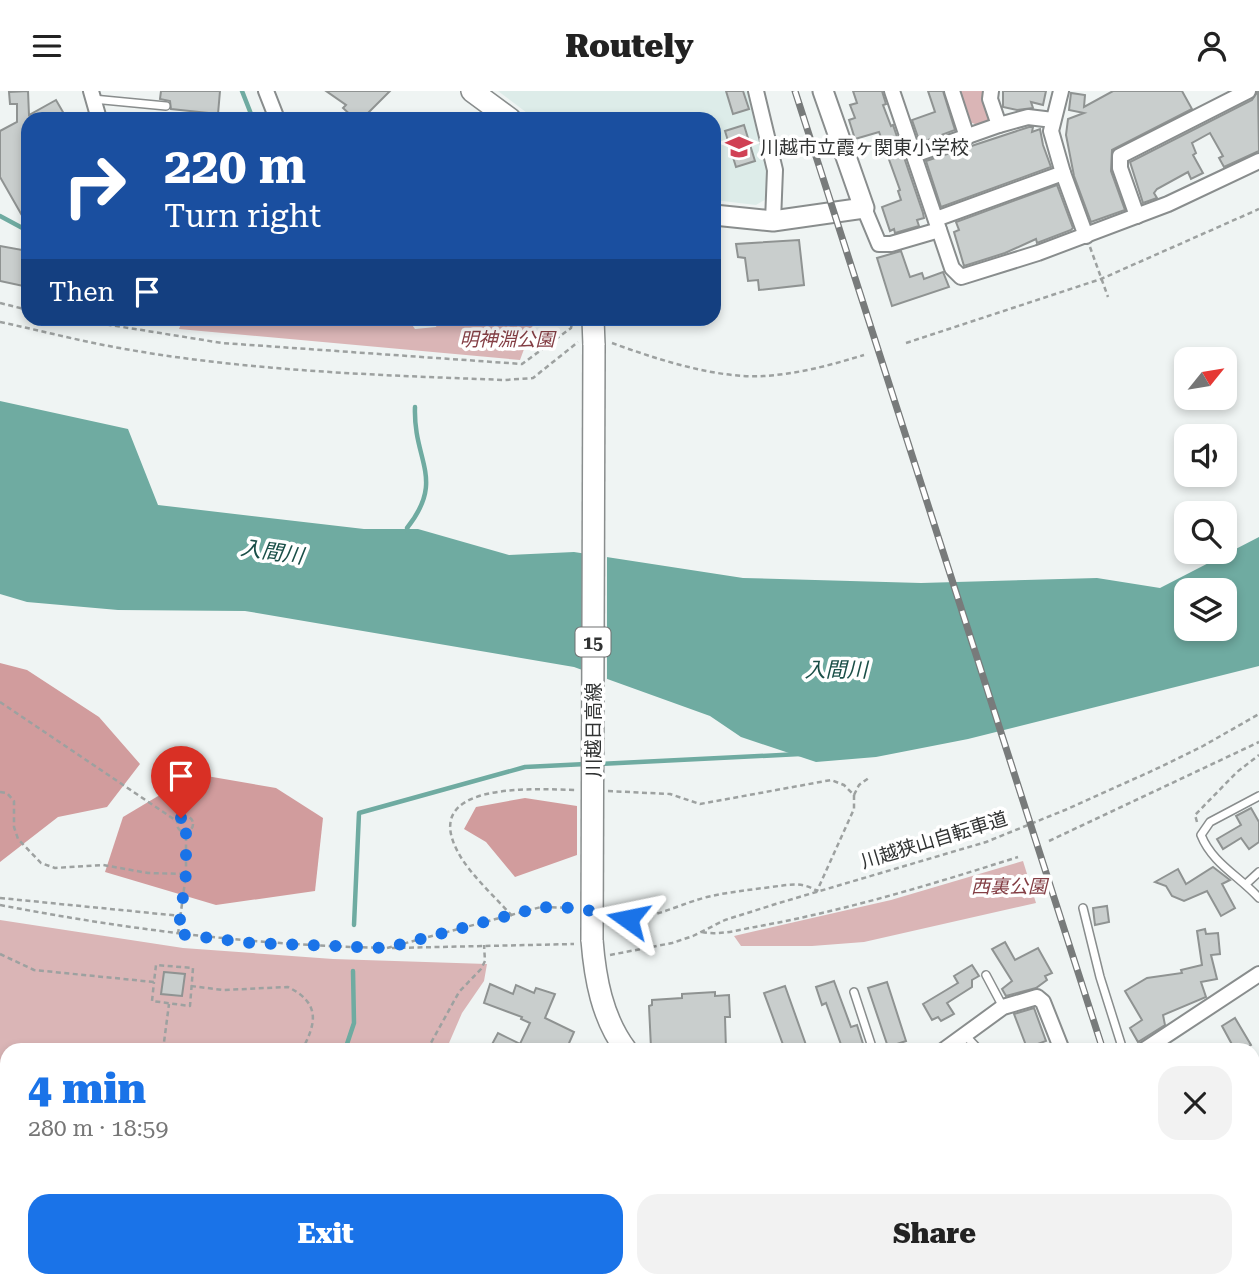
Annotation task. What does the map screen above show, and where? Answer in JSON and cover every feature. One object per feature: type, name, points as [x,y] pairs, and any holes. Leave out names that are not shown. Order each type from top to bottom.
[{"type":"main road","points":[[472,91],[500,112]]},
{"type":"main road","name":"川越日高線","points":[[593,326],[593,946],[597,986],[604,1007],[622,1043]]},
{"type":"street","points":[[266,91],[274,112]]},
{"type":"street","points":[[757,91],[775,170],[772,221]]},
{"type":"street","points":[[823,91],[879,244],[891,244],[1063,173]]},
{"type":"street","points":[[892,91],[953,268],[961,277],[1088,241],[1259,161]]},
{"type":"street","points":[[952,91],[967,137]]},
{"type":"street","points":[[991,91],[990,99],[999,125]]},
{"type":"street","points":[[1060,91],[1053,120],[1052,141],[1088,241]]},
{"type":"street","points":[[1137,216],[1120,168],[1120,156],[1248,91]]},
{"type":"street","points":[[92,95],[97,112]]},
{"type":"street","points":[[914,155],[1028,117],[1053,120]]},
{"type":"street","points":[[721,216],[772,221],[864,208]]},
{"type":"street","points":[[1155,1043],[1259,974]]},
{"type":"street","points":[[953,1043],[1003,1007],[1037,997],[1043,1002],[1059,1043]]},
{"type":"lane","points":[[92,95],[166,106]]},
{"type":"lane","points":[[1259,796],[1210,822],[1201,835],[1208,851],[1259,898]]},
{"type":"lane","points":[[1246,884],[1259,871]]},
{"type":"lane","points":[[1083,908],[1100,977],[1121,1043]]},
{"type":"lane","points":[[986,975],[1003,1007]]},
{"type":"lane","points":[[854,992],[871,1043]]},
{"type":"lane","points":[[964,1034],[972,1043]]},
{"type":"path","points":[[906,343],[1101,279],[1259,209]]},
{"type":"path","points":[[1088,241],[1108,297]]},
{"type":"path","points":[[0,303],[21,308]]},
{"type":"path","points":[[0,322],[115,347],[214,361],[313,371],[429,377],[526,381],[572,347]]},
{"type":"path","points":[[118,326],[222,342],[523,364],[571,326]]},
{"type":"path","points":[[619,346],[662,359],[740,376],[801,372],[864,355]]},
{"type":"path","points":[[0,702],[178,821],[179,829],[186,832],[192,829],[191,820],[184,817],[178,821]]},
{"type":"path","name":"川越狭山自転車道","points":[[387,948],[484,945],[654,948],[817,891],[948,855],[1053,815],[1203,746],[1259,714]]},
{"type":"path","points":[[1049,841],[1259,742]]},
{"type":"path","points":[[1201,835],[1195,815],[1237,772],[1259,755]]},
{"type":"path","points":[[602,914],[628,919],[681,908],[703,898],[726,893],[804,883],[817,891],[854,810],[854,795],[859,785],[870,777]]},
{"type":"path","points":[[605,791],[670,794],[700,804],[831,781],[844,785],[854,795]]},
{"type":"path","points":[[512,916],[461,858],[451,832],[453,812],[465,800],[490,792],[528,789],[579,790]]},
{"type":"path","points":[[0,792],[6,793],[14,801],[14,827],[18,839],[41,863],[55,867],[114,865],[148,873],[186,874]]},
{"type":"path","points":[[178,934],[186,874],[186,832]]},
{"type":"path","points":[[702,932],[720,933],[821,913],[933,884],[1018,857]]},
{"type":"path","points":[[0,898],[181,916]]},
{"type":"path","points":[[0,905],[77,920],[251,943],[387,948],[541,907],[577,908]]},
{"type":"path","points":[[431,1043],[458,992],[481,969],[485,961],[484,945]]},
{"type":"path","points":[[0,954],[34,969],[154,982]]},
{"type":"path","points":[[156,965],[193,968],[191,986],[190,1006],[152,1000],[156,965]]},
{"type":"path","points":[[191,986],[223,990],[288,987],[297,991],[309,1003],[313,1020],[313,1030],[306,1043]]},
{"type":"path","points":[[164,1043],[169,1004]]},
{"type":"shaded area","name":"川越市立霞ヶ関東小学校","points":[[498,91],[749,91],[770,176],[768,198],[756,205],[721,201],[721,112],[526,112]]},
{"type":"shaded area","points":[[0,663],[27,670],[99,717],[140,764],[107,807],[58,817],[0,862]]},
{"type":"shaded area","points":[[195,774],[276,788],[323,818],[315,891],[216,905],[105,872],[123,817]]},
{"type":"shaded area","points":[[525,798],[577,806],[577,855],[515,877],[486,842],[464,829],[476,807]]},
{"type":"green space","points":[[957,91],[985,91],[990,113],[989,122],[980,126],[967,121]]},
{"type":"green space","name":"明神淵公園","points":[[180,326],[413,326],[415,329],[436,326],[533,326],[520,360],[179,329]]},
{"type":"green space","name":"西裏公園","points":[[1023,861],[1036,903],[864,942],[812,946],[741,946],[734,936],[891,900]]},
{"type":"green space","points":[[0,920],[183,948],[333,959],[487,964],[484,981],[462,1013],[449,1043],[0,1043]]},
{"type":"water","name":"入間川","points":[[0,401],[128,429],[158,505],[364,529],[418,529],[509,555],[574,552],[743,578],[921,583],[1097,578],[1160,588],[1174,581],[1174,641],[1237,641],[1237,578],[1179,578],[1207,564],[1237,564],[1237,548],[1259,537],[1259,666],[968,739],[876,757],[816,762],[741,737],[710,716],[574,667],[245,611],[118,610],[27,602],[0,594]]},
{"type":"pier","points":[[585,551],[607,554],[607,683],[585,674]]},
{"type":"building","points":[[28,91],[29,112],[21,112],[21,214],[0,177],[0,131],[17,122],[17,104],[10,104],[9,92]]},
{"type":"building","points":[[161,91],[220,91],[218,112],[171,109],[170,101],[160,99]]},
{"type":"building","points":[[326,91],[390,91],[369,112],[347,112],[343,108],[346,105]]},
{"type":"building","points":[[726,91],[743,91],[749,109],[733,114]]},
{"type":"building","points":[[853,91],[882,91],[886,104],[883,105],[891,126],[893,125],[923,213],[924,218],[917,220],[919,226],[895,233],[894,229],[890,231],[882,207],[901,200],[900,190],[879,132],[855,139],[849,120],[855,118],[850,105],[857,103]]},
{"type":"building","points":[[928,91],[943,91],[955,130],[920,143],[912,120],[935,112]]},
{"type":"building","points":[[1003,91],[1046,91],[1043,105],[1031,102],[1033,108],[1017,110],[1003,107]]},
{"type":"building","points":[[1113,91],[1182,91],[1192,109],[1112,150],[1111,171],[1125,210],[1091,222],[1074,176],[1066,135],[1068,119],[1084,113],[1069,110],[1071,93],[1085,95],[1084,107]]},
{"type":"building","points":[[1258,91],[1259,151],[1224,167],[1219,158],[1223,156],[1210,133],[1192,143],[1196,153],[1193,155],[1203,173],[1191,179],[1188,172],[1157,189],[1154,193],[1157,198],[1143,203],[1130,162],[1252,100]]},
{"type":"building","points":[[56,100],[63,112],[34,112]]},
{"type":"building","points":[[744,125],[755,161],[736,167],[725,131]]},
{"type":"building","points":[[1033,127],[1032,132],[1040,129],[1051,167],[941,207],[926,161]]},
{"type":"building","points":[[1057,185],[1073,228],[1071,230],[1037,243],[1036,239],[1005,253],[964,266],[954,232],[959,230],[956,222]]},
{"type":"building","points":[[799,240],[804,285],[759,290],[758,280],[748,281],[745,258],[738,257],[736,244]]},
{"type":"building","points":[[0,246],[21,250],[21,286],[0,281]]},
{"type":"building","points":[[901,251],[910,277],[922,273],[924,279],[943,272],[949,287],[892,306],[877,258]]},
{"type":"building","points":[[1251,808],[1259,822],[1259,842],[1249,849],[1241,838],[1223,849],[1217,839],[1241,825],[1236,816]]},
{"type":"building","points":[[1213,867],[1230,880],[1222,884],[1235,908],[1221,916],[1207,891],[1184,901],[1172,896],[1166,886],[1155,882],[1178,869],[1186,884]]},
{"type":"building","points":[[1107,906],[1109,922],[1095,925],[1093,908]]},
{"type":"building","points":[[1205,929],[1206,934],[1218,933],[1220,954],[1211,955],[1217,979],[1201,982],[1206,997],[1163,1015],[1165,1025],[1138,1042],[1130,1028],[1142,1020],[1125,991],[1147,978],[1182,973],[1181,970],[1202,965],[1197,931]]},
{"type":"building","points":[[1005,942],[1015,960],[1038,948],[1052,973],[1045,976],[1047,980],[1036,988],[1006,996],[1002,989],[1012,981],[992,949]]},
{"type":"building","points":[[972,965],[979,976],[972,980],[972,987],[947,1003],[954,1014],[941,1021],[938,1017],[932,1020],[923,1004],[958,983],[954,976]]},
{"type":"building","points":[[164,972],[185,974],[182,996],[161,994]]},
{"type":"building","points":[[834,981],[851,1027],[857,1025],[863,1043],[840,1043],[826,1003],[822,1005],[816,987]]},
{"type":"building","points":[[887,982],[906,1041],[887,1043],[868,988]]},
{"type":"building","points":[[490,984],[513,994],[516,985],[534,993],[536,988],[555,994],[545,1018],[574,1032],[569,1043],[520,1043],[530,1023],[521,1019],[522,1017],[484,1003]]},
{"type":"building","points":[[785,986],[805,1043],[782,1043],[764,993]]},
{"type":"building","points":[[715,992],[715,996],[729,995],[730,1017],[725,1017],[726,1043],[651,1043],[649,1006],[652,1005],[652,1000],[682,998],[682,994]]},
{"type":"building","points":[[1034,1008],[1046,1041],[1025,1043],[1014,1014]]},
{"type":"building","points":[[1235,1018],[1250,1043],[1231,1043],[1222,1026]]},
{"type":"building","points":[[498,1033],[518,1043],[493,1043]]},
{"type":"waterway","points":[[242,91],[250,112]]},
{"type":"waterway","points":[[0,216],[21,227]]},
{"type":"waterway","points":[[408,531],[407,528],[424,496],[426,482],[418,442],[415,407]]},
{"type":"waterway","points":[[599,764],[800,754]]},
{"type":"waterway","points":[[354,925],[359,813],[525,767],[586,764]]},
{"type":"waterway","points":[[347,1043],[354,1023],[353,971]]},
{"type":"railway","points":[[795,91],[1101,1043]]},
{"type":"place","name":"川越市立霞ヶ関東小学校","points":[[739,147]]},
{"type":"route","points":[[181,818],[177,824],[179,829],[186,832],[186,874],[178,934],[251,943],[387,948],[541,907],[577,908],[628,919]]}]
